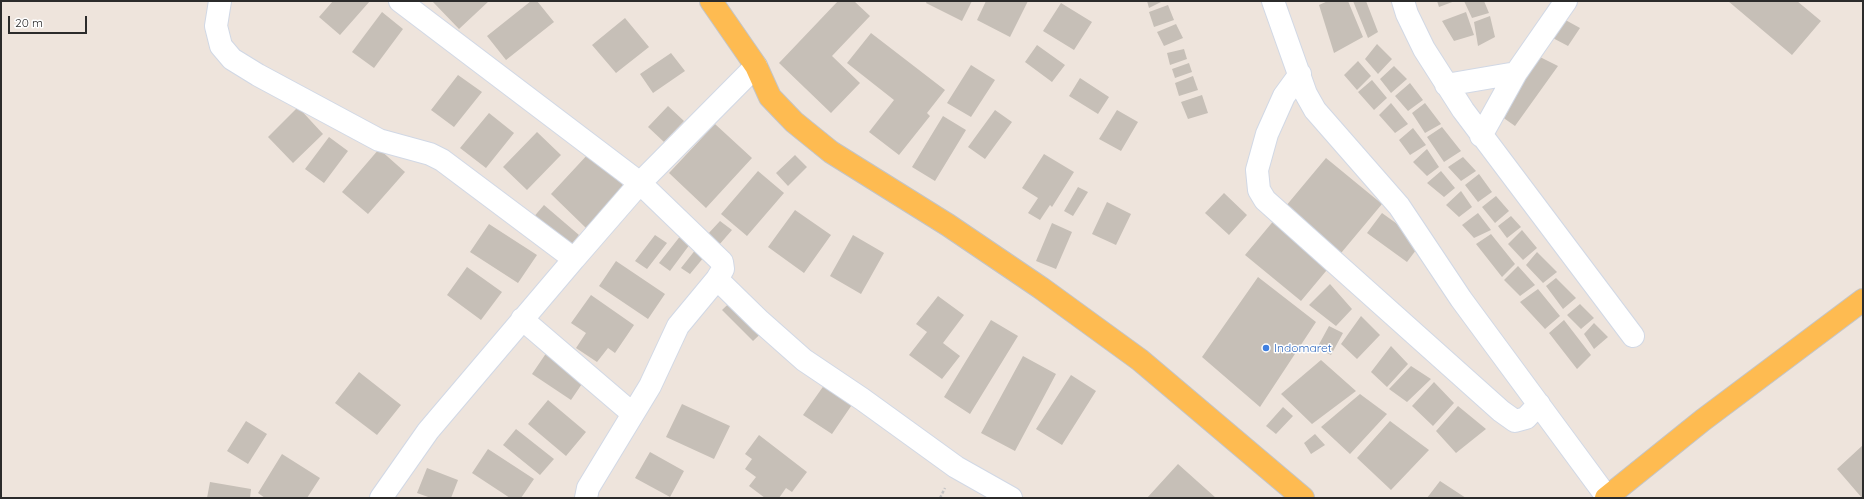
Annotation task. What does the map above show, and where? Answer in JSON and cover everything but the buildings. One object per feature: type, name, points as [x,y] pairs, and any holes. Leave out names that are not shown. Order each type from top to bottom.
[{"type":"main road","points":[[711,1],[756,66],[770,97],[794,122],[831,152],[948,225],[1041,288],[1140,360],[1303,498]]},
{"type":"main road","points":[[1606,497],[1703,420],[1863,300]]},
{"type":"street","points":[[220,1],[216,26],[221,46],[232,59],[258,75],[378,140],[430,154],[442,160],[574,259]]},
{"type":"street","points":[[400,1],[640,183],[717,255],[722,262],[723,269],[717,279],[678,326],[650,386],[588,488],[586,498]]},
{"type":"street","points":[[1274,1],[1306,94],[1316,110],[1399,206],[1461,298],[1606,497]]},
{"type":"street","points":[[1403,1],[1407,14],[1424,49],[1446,85],[1481,136],[1633,336]]},
{"type":"street","points":[[1481,136],[1516,73],[1566,1]]},
{"type":"street","points":[[381,498],[393,478],[428,430],[574,259],[640,183],[756,66]]},
{"type":"street","points":[[1446,85],[1516,73]]},
{"type":"street","points":[[1300,74],[1284,96],[1267,134],[1257,170],[1259,190],[1265,200],[1501,411],[1515,421],[1526,418],[1539,404]]},
{"type":"street","points":[[717,279],[760,321],[804,360],[862,399],[956,467],[1011,498]]},
{"type":"street","points":[[522,320],[634,414]]},
{"type":"place","name":"Indomaret","points":[[1266,348]]}]
